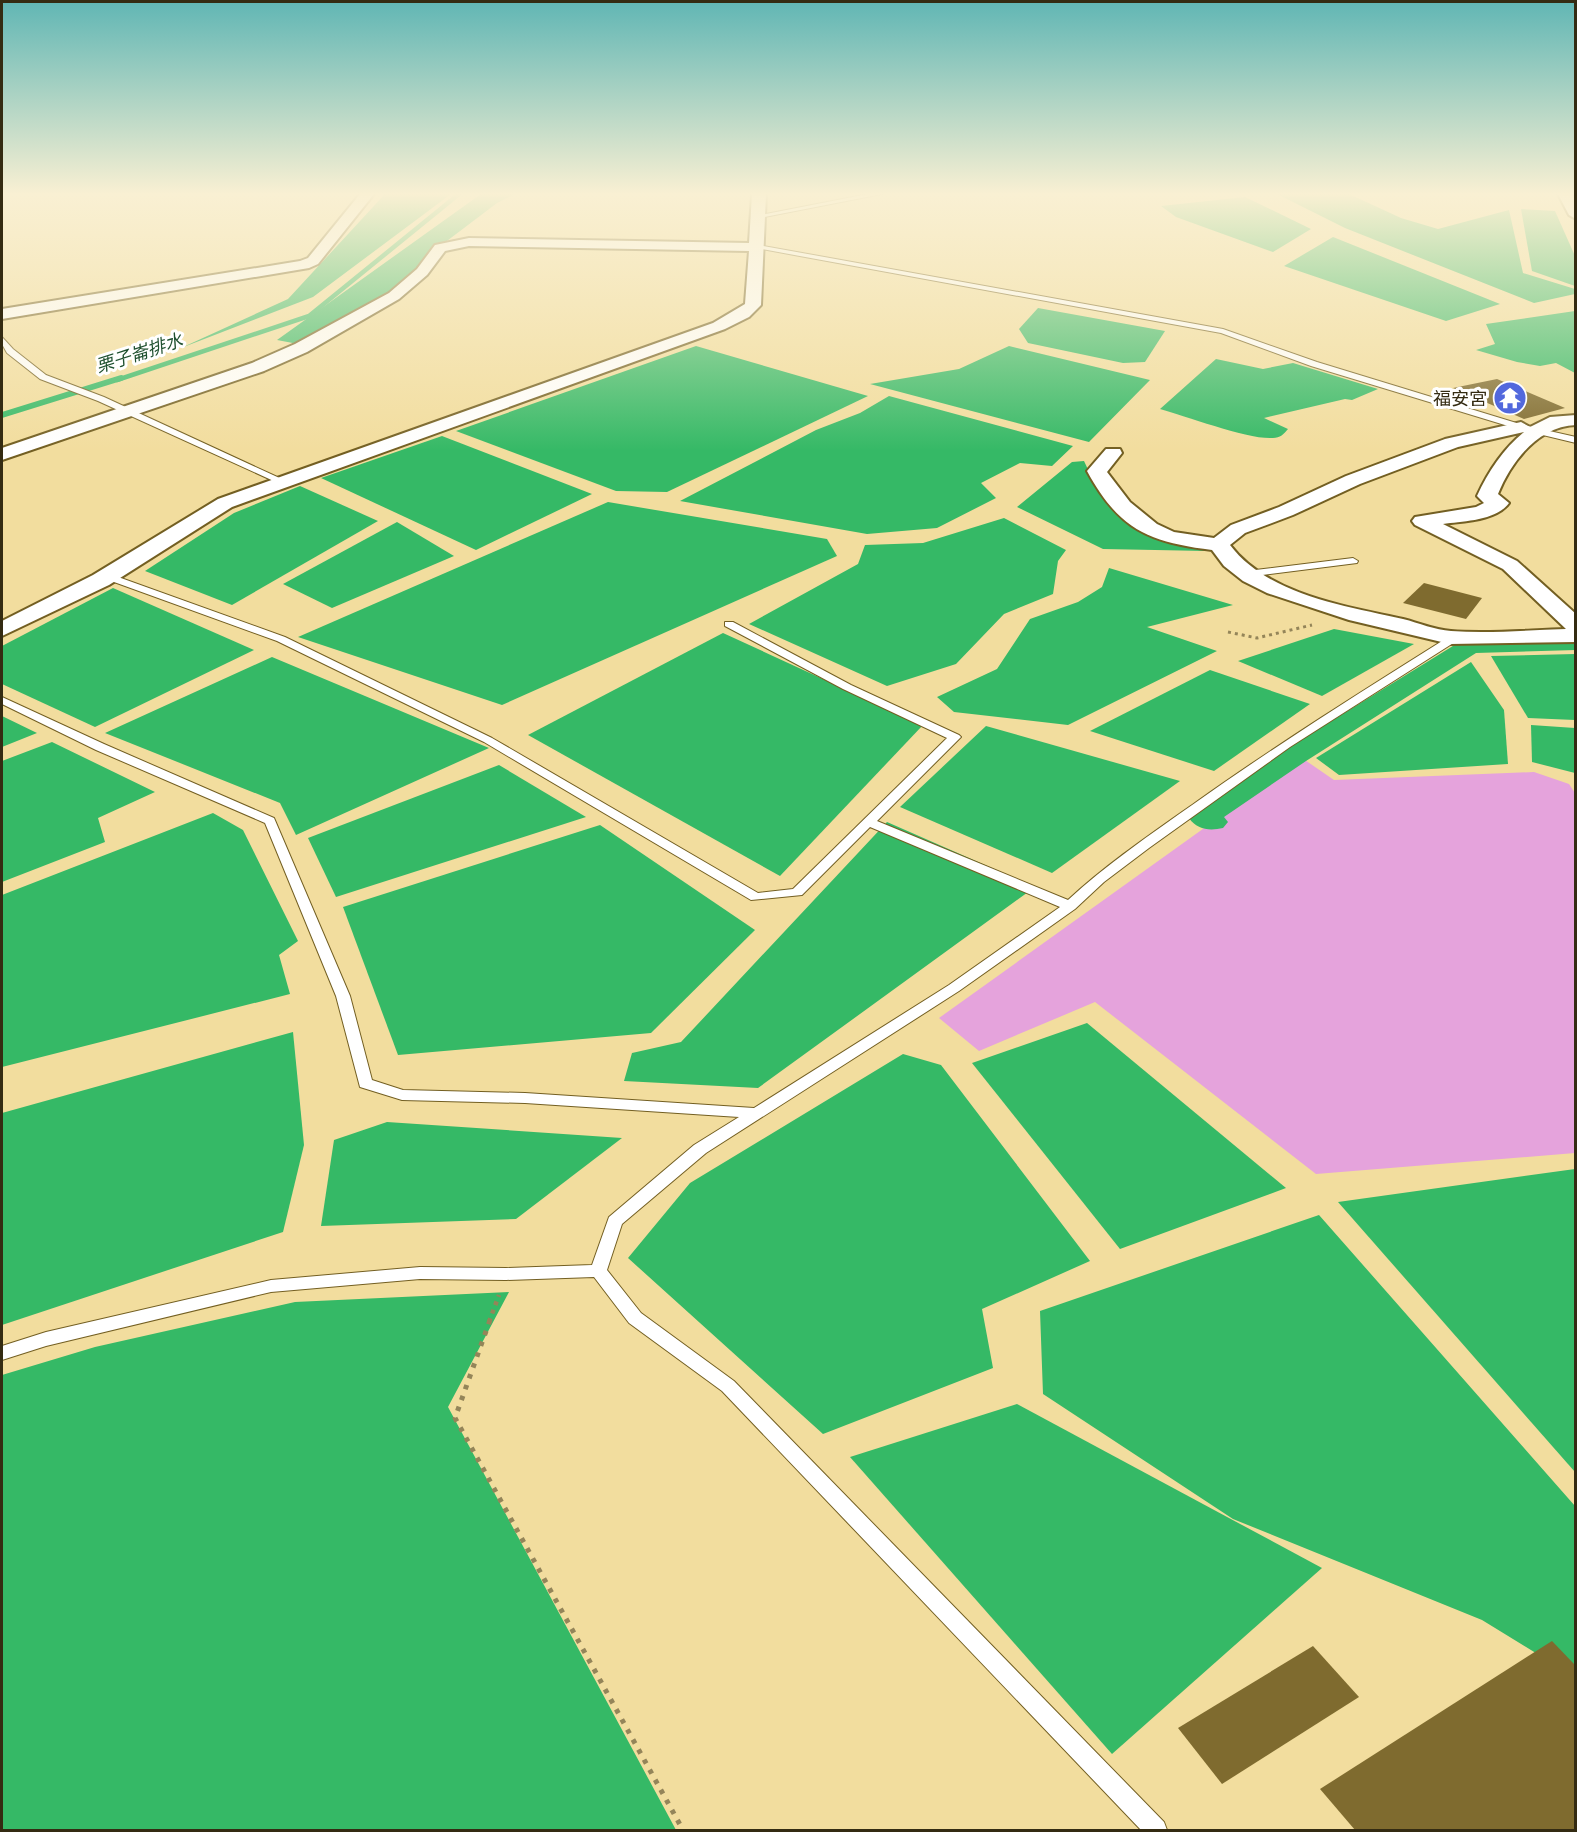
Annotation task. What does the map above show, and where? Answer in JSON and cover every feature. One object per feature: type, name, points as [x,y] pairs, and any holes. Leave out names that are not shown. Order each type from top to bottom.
[{"type":"street","points":[[2,314],[210,279]]},
{"type":"street","points":[[2,454],[258,367],[301,348],[394,296],[413,279]]},
{"type":"street","points":[[2,629],[107,576],[225,503],[687,337],[743,314],[753,305],[755,279]]},
{"type":"street","points":[[1219,545],[1226,536],[1238,529],[1286,511],[1353,480],[1452,443],[1529,429],[1556,421],[1575,420]]},
{"type":"street","points":[[1529,429],[1500,467],[1487,496],[1499,502],[1481,513],[1422,521],[1510,565],[1575,626]]},
{"type":"street","points":[[1113,453],[1097,471],[1105,489],[1125,508],[1159,535],[1219,545]]},
{"type":"street","points":[[1219,545],[1222,552],[1247,574],[1293,597],[1347,612],[1454,638],[1575,634]]},
{"type":"lane","points":[[937,279],[1222,331],[1314,364],[1529,429],[1575,440]]},
{"type":"lane","points":[[2,339],[10,351],[43,377],[127,411],[281,481]]},
{"type":"lane","points":[[1247,574],[1353,561]]},
{"type":"lane","points":[[107,576],[281,639],[488,740],[756,897],[797,892],[955,737],[847,687],[729,624]]},
{"type":"lane","points":[[598,1271],[615,1221],[700,1149],[954,988],[1070,906],[1099,879],[1144,845],[1286,744],[1454,638]]},
{"type":"lane","points":[[2,700],[100,747],[270,821],[343,996],[365,1083],[402,1095],[525,1098],[758,1113]]},
{"type":"lane","points":[[867,821],[1070,906]]},
{"type":"lane","points":[[2,1353],[46,1339],[271,1286],[420,1273],[506,1274],[598,1271]]},
{"type":"lane","points":[[598,1271],[635,1318],[728,1386],[1156,1830]]},
{"type":"path","points":[[1228,632],[1257,638],[1297,630],[1347,612]]},
{"type":"path","points":[[506,1274],[455,1419],[683,1830]]},
{"type":"shaded area","points":[[306,279],[336,279],[313,297],[181,348],[288,299]]},
{"type":"shaded area","points":[[362,279],[407,279],[364,308],[298,344],[277,340]]},
{"type":"shaded area","points":[[1324,279],[1439,279],[1500,304],[1446,321]]},
{"type":"shaded area","points":[[1475,279],[1544,279],[1575,289],[1575,294],[1534,303]]},
{"type":"shaded area","points":[[1556,279],[1575,279],[1575,286]]},
{"type":"shaded area","points":[[1038,308],[1165,331],[1145,362],[1123,363],[1028,343],[1019,329]]},
{"type":"shaded area","points":[[1575,311],[1575,373],[1556,363],[1540,366],[1476,350],[1495,344],[1486,324]]},
{"type":"shaded area","points":[[696,346],[868,396],[667,492],[616,491],[456,431]]},
{"type":"shaded area","points":[[1009,346],[1150,380],[1089,442],[870,384],[959,369]]},
{"type":"shaded area","points":[[1216,359],[1263,369],[1293,363],[1378,389],[1352,400],[1345,399],[1264,418],[1288,429],[1275,438],[1262,438],[1234,432],[1160,409]]},
{"type":"shaded area","points":[[889,396],[1073,446],[1052,466],[1020,463],[981,483],[996,498],[937,528],[867,534],[680,501],[816,430],[860,413]]},
{"type":"shaded area","points":[[442,436],[592,494],[476,550],[321,478]]},
{"type":"shaded area","points":[[1084,461],[1092,478],[1150,527],[1209,545],[1207,551],[1103,549],[1017,507],[1072,462]]},
{"type":"shaded area","points":[[300,486],[378,521],[232,605],[145,571],[234,513]]},
{"type":"shaded area","points":[[608,502],[827,539],[837,556],[502,705],[298,637]]},
{"type":"shaded area","points":[[1004,518],[1066,550],[1058,561],[1053,594],[1004,614],[956,664],[887,686],[749,624],[858,564],[865,545],[923,543]]},
{"type":"shaded area","points":[[397,522],[454,556],[332,608],[283,584]]},
{"type":"shaded area","points":[[1109,568],[1233,605],[1147,627],[1217,651],[1068,725],[954,712],[937,697],[997,669],[1030,619],[1078,602],[1102,587]]},
{"type":"shaded area","points":[[113,588],[254,650],[95,727],[2,684],[2,646]]},
{"type":"shaded area","points":[[1334,629],[1414,644],[1322,696],[1238,661]]},
{"type":"shaded area","points":[[723,633],[923,725],[780,876],[528,735]]},
{"type":"shaded area","points":[[1575,639],[1575,649],[1484,651],[1470,642]]},
{"type":"shaded area","points":[[1575,654],[1575,720],[1528,718],[1491,656]]},
{"type":"shaded area","points":[[272,657],[489,748],[296,835],[280,803],[105,733]]},
{"type":"shaded area","points":[[1471,662],[1504,710],[1508,764],[1339,775],[1316,758]]},
{"type":"shaded area","points":[[1210,670],[1310,704],[1214,771],[1090,731]]},
{"type":"shaded area","points":[[2,716],[37,733],[2,747]]},
{"type":"shaded area","points":[[1531,725],[1575,728],[1575,773],[1532,762]]},
{"type":"shaded area","points":[[986,726],[1180,781],[1052,873],[900,807]]},
{"type":"shaded area","points":[[52,742],[155,792],[98,818],[105,842],[2,882],[2,761]]},
{"type":"shaded area","points":[[1302,758],[1334,780],[1534,772],[1569,784],[1575,793],[1575,1153],[1316,1174],[1095,1002],[979,1051],[939,1018]]},
{"type":"shaded area","points":[[499,765],[586,817],[336,897],[308,838]]},
{"type":"shaded area","points":[[213,813],[243,830],[298,941],[279,955],[290,994],[2,1067],[2,895]]},
{"type":"shaded area","points":[[887,822],[1035,887],[758,1088],[624,1081],[632,1053],[681,1042]]},
{"type":"shaded area","points":[[600,825],[755,930],[651,1033],[398,1055],[343,907]]},
{"type":"shaded area","points":[[1087,1023],[1286,1188],[1120,1249],[972,1063]]},
{"type":"shaded area","points":[[293,1032],[304,1145],[283,1232],[2,1325],[2,1113]]},
{"type":"shaded area","points":[[903,1054],[941,1065],[1090,1261],[982,1309],[993,1368],[823,1434],[628,1258],[690,1183]]},
{"type":"shaded area","points":[[387,1122],[622,1138],[516,1219],[321,1226],[334,1140]]},
{"type":"shaded area","points":[[1576,1169],[1575,1472],[1338,1202]]},
{"type":"shaded area","points":[[1319,1215],[1575,1506],[1575,1677],[1482,1620],[1233,1519],[1043,1394],[1040,1311]]},
{"type":"shaded area","points":[[509,1292],[448,1407],[676,1830],[2,1830],[2,1375],[95,1347],[295,1302]]},
{"type":"shaded area","points":[[1017,1404],[1322,1568],[1112,1754],[850,1457]]},
{"type":"building","points":[[1497,379],[1565,408],[1524,419],[1453,388]]},
{"type":"building","points":[[1424,583],[1482,598],[1466,619],[1403,603]]},
{"type":"building","points":[[1552,1641],[1575,1665],[1575,1830],[1355,1830],[1320,1789]]},
{"type":"building","points":[[1313,1646],[1359,1697],[1222,1784],[1178,1728]]},
{"type":"waterway","name":"栗子崙排水","points":[[117,380],[309,316],[354,279]]},
{"type":"waterway","name":"栗子崙排水","points":[[2,415],[121,378]]},
{"type":"waterway","points":[[1213,822],[1204,818],[1296,755],[1470,646],[1576,642]]},
{"type":"place","name":"福安宮","points":[[1510,398]]}]
